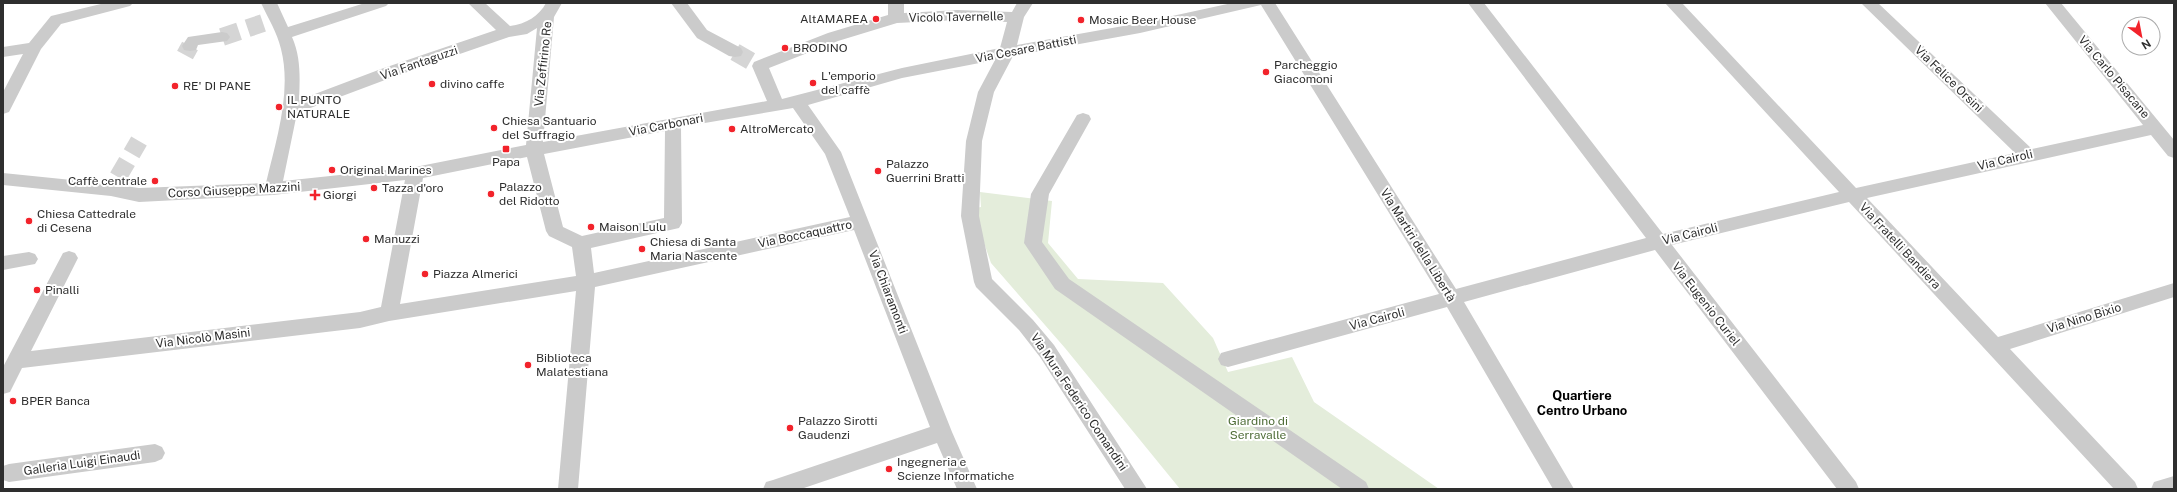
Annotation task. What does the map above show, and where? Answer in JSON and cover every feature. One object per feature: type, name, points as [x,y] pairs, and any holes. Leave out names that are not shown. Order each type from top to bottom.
[{"type":"street","points":[[3,108],[34,47],[56,20],[125,3]]},
{"type":"street","points":[[269,3],[269,20],[284,34],[290,54],[292,110],[273,189]]},
{"type":"street","points":[[284,34],[381,3]]},
{"type":"street","points":[[476,3],[507,32]]},
{"type":"street","name":"Via Zeffirino Re","points":[[554,3],[546,17],[534,150],[555,231],[581,243]]},
{"type":"street","points":[[679,3],[702,34],[735,52]]},
{"type":"street","name":"Via Mura Federico Comandini","points":[[1025,3],[1016,17],[1008,52],[986,92],[974,141],[970,216],[983,282],[1026,325],[1047,351],[1137,489]]},
{"type":"street","name":"Via Cesare Battisti","points":[[798,102],[902,73],[1140,28],[1255,3]]},
{"type":"street","name":"Via Martiri della Libertà","points":[[1267,3],[1452,299],[1564,489]]},
{"type":"street","name":"Via Eugenio Curiel","points":[[1476,3],[1849,489]]},
{"type":"street","name":"Via Fratelli Bandiera","points":[[1673,3],[2128,489]]},
{"type":"street","name":"Via Felice Orsini","points":[[1869,3],[2028,155]]},
{"type":"street","name":"Via Carlo Pisacane","points":[[2053,3],[2174,152]]},
{"type":"street","name":"Vicolo Tavernelle","points":[[776,104],[757,65],[833,37],[896,11],[1016,17]]},
{"type":"street","name":"Via Fantaguzzi","points":[[292,110],[387,73],[507,32],[522,30],[546,17]]},
{"type":"street","points":[[187,53],[193,41],[222,37]]},
{"type":"street","points":[[3,52],[34,47]]},
{"type":"street","name":"Via Carbonari","points":[[534,150],[776,104],[798,102]]},
{"type":"street","name":"Via Chiaramonti","points":[[798,102],[833,152],[942,432],[967,489]]},
{"type":"street","points":[[1083,119],[1040,194],[1033,243],[1062,284],[1359,489]]},
{"type":"street","points":[[568,489],[586,282],[581,243],[673,223],[673,123]]},
{"type":"street","name":"Via Cairoli","points":[[1228,359],[1658,242],[1852,195],[2156,128]]},
{"type":"street","name":"Corso Giuseppe Mazzini","points":[[3,179],[112,188],[140,195],[273,189],[415,173],[534,150]]},
{"type":"street","points":[[389,313],[415,173]]},
{"type":"street","name":"Via Boccaquattro","points":[[389,313],[531,289],[586,282],[860,222]]},
{"type":"street","points":[[3,386],[68,258]]},
{"type":"street","points":[[3,263],[29,259]]},
{"type":"street","name":"Via Nino Bixio","points":[[1995,346],[2174,290]]},
{"type":"street","name":"Via Nicolò Masini","points":[[16,361],[360,320],[389,313]]},
{"type":"street","points":[[772,489],[942,432]]},
{"type":"street","name":"Galleria Luigi Einaudi","points":[[9,473],[155,453]]},
{"type":"street","points":[[2161,489],[2174,485]]},
{"type":"green space","name":"Giardino di Serravalle","points":[[980,192],[1052,201],[1048,243],[1078,279],[1163,283],[1213,338],[1228,372],[1292,357],[1314,402],[1439,489],[1180,489],[1065,348],[991,263],[975,217],[976,208],[981,207]]},
{"type":"tunnel","points":[[222,37],[263,23]]},
{"type":"tunnel","points":[[185,55],[190,46]]},
{"type":"tunnel","points":[[735,52],[754,63]]},
{"type":"tunnel","points":[[118,177],[139,141]]},
{"type":"place","name":"AltAMAREA","points":[[876,19]]},
{"type":"place","name":"Mosaic Beer House","points":[[1081,20]]},
{"type":"place","name":"BRODINO","points":[[785,48]]},
{"type":"place","name":"Parcheggio Giacomoni","points":[[1266,72]]},
{"type":"place","name":"L'emporio del caffè","points":[[813,83]]},
{"type":"place","name":"divino caffe","points":[[432,84]]},
{"type":"place","name":"RE' DI PANE","points":[[175,86]]},
{"type":"place","name":"IL PUNTO NATURALE","points":[[279,107]]},
{"type":"place","name":"Chiesa Santuario del Suffragio","points":[[494,128]]},
{"type":"place","name":"AltroMercato","points":[[732,129]]},
{"type":"place","name":"Papa","points":[[506,149]]},
{"type":"place","name":"Original Marines","points":[[332,170]]},
{"type":"place","name":"Palazzo Guerrini Bratti","points":[[878,171]]},
{"type":"place","name":"Caffè centrale","points":[[155,181]]},
{"type":"place","name":"Tazza d'oro","points":[[374,188]]},
{"type":"place","name":"Palazzo del Ridotto","points":[[491,194]]},
{"type":"place","name":"Giorgi","points":[[315,195]]},
{"type":"place","name":"Chiesa Cattedrale di Cesena","points":[[29,221]]},
{"type":"place","name":"Maison Lulu","points":[[591,227]]},
{"type":"place","name":"Manuzzi","points":[[366,239]]},
{"type":"place","name":"Chiesa di Santa Maria Nascente","points":[[642,249]]},
{"type":"place","name":"Piazza Almerici","points":[[425,274]]},
{"type":"place","name":"Pinalli","points":[[37,290]]},
{"type":"place","name":"Biblioteca Malatestiana","points":[[528,365]]},
{"type":"place","name":"BPER Banca","points":[[13,401]]},
{"type":"place","name":"Palazzo Sirotti Gaudenzi","points":[[790,428]]},
{"type":"place","name":"Ingegneria e Scienze Informatiche","points":[[889,469]]},
{"type":"district","name":"Quartiere Centro Urbano","points":[[1582,402]]}]
